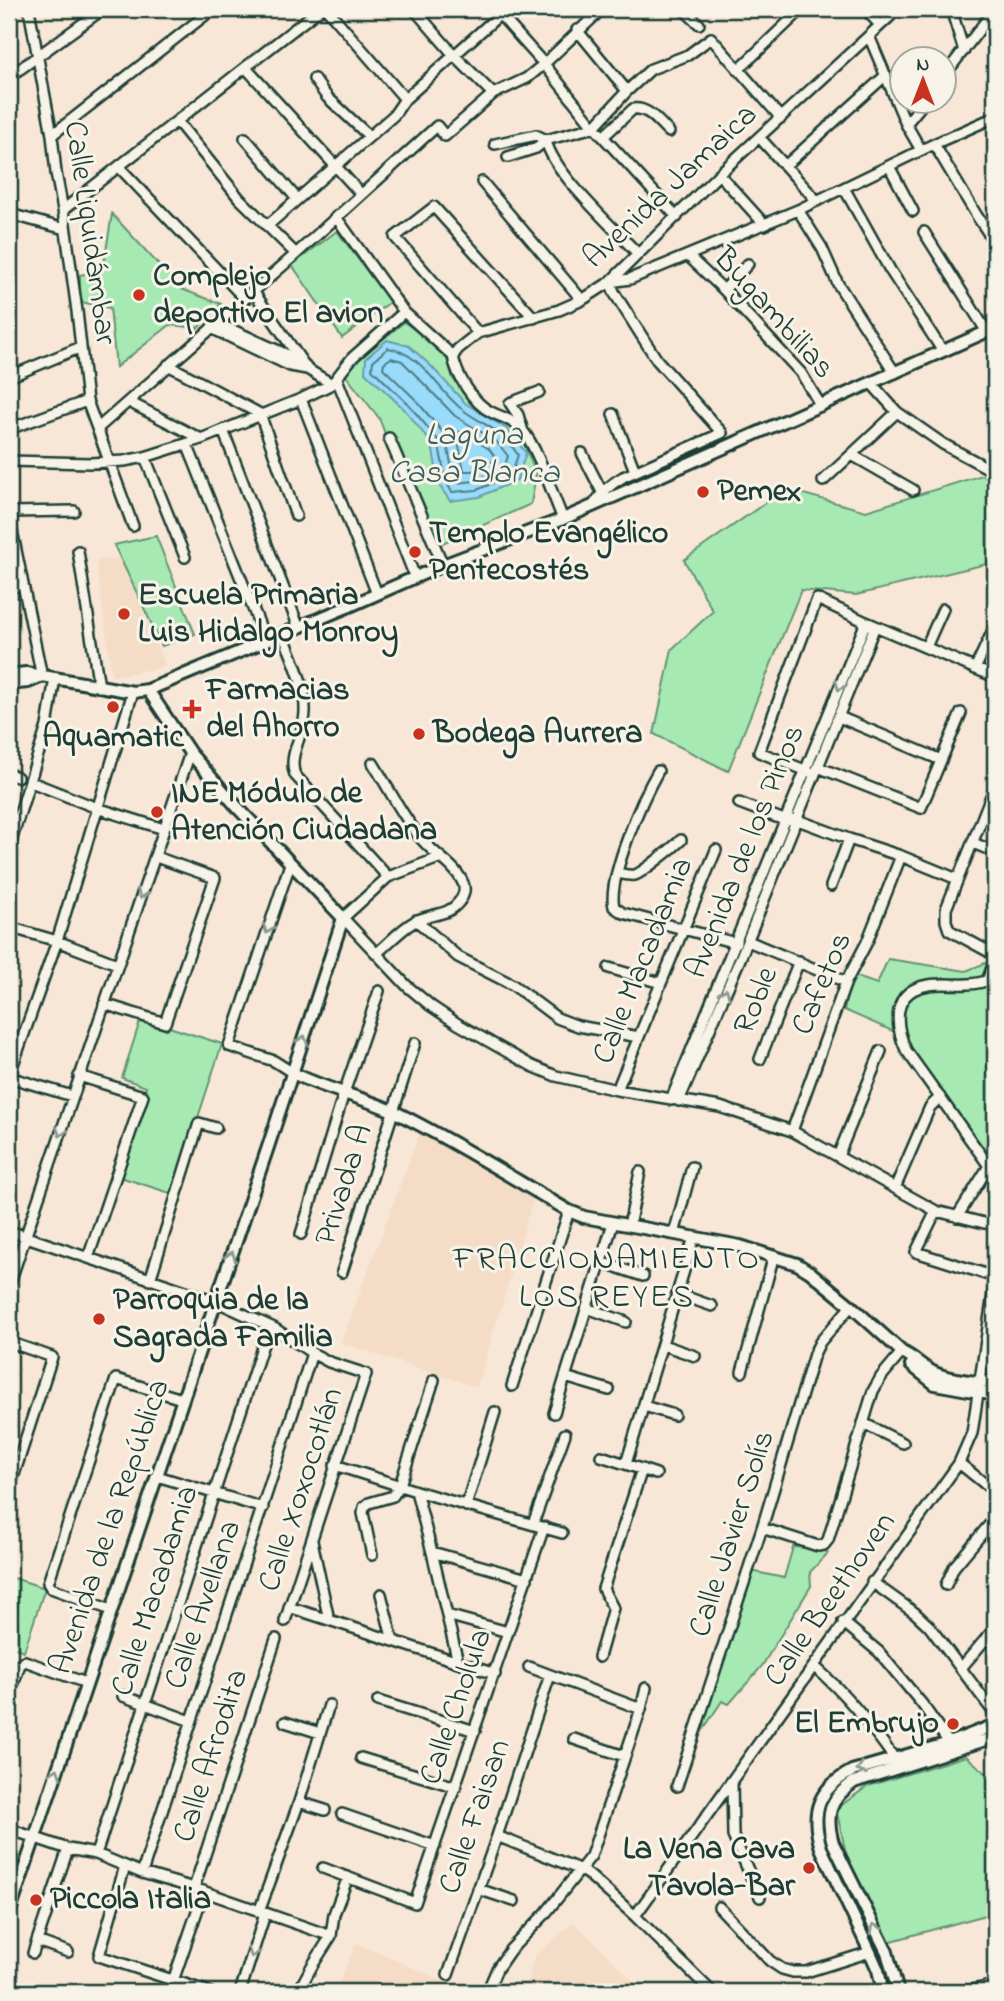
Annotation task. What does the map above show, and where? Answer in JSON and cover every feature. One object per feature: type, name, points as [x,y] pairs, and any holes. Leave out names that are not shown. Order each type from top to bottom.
[{"type":"main road","points":[[9,675],[26,673],[133,692],[148,690],[443,565],[563,519],[991,330]]},
{"type":"main road","points":[[9,684],[42,677]]},
{"type":"main road","points":[[148,690],[190,753],[289,864],[343,918]]},
{"type":"main road","name":"Avenida de la República","points":[[9,1914],[343,918]]},
{"type":"main road","points":[[293,1073],[394,1112],[569,1212],[613,1223],[740,1246],[797,1264],[851,1306],[902,1352],[937,1375],[979,1386],[995,1395]]},
{"type":"main road","points":[[979,1386],[995,1384]]},
{"type":"main road","points":[[883,1992],[870,1952],[816,1833],[820,1801],[827,1788],[852,1771],[949,1743],[995,1725]]},
{"type":"main road","points":[[898,1992],[887,1952],[833,1843],[829,1829],[832,1804],[840,1792],[854,1782],[995,1737]]},
{"type":"street","name":"Calle Liquidámbar","points":[[29,9],[52,135],[87,401],[133,526]]},
{"type":"street","points":[[9,78],[103,9]]},
{"type":"street","points":[[52,135],[213,9]]},
{"type":"street","points":[[63,210],[320,9]]},
{"type":"street","points":[[327,9],[405,99]]},
{"type":"street","points":[[414,9],[454,55],[494,94]]},
{"type":"street","points":[[98,428],[337,218],[437,126],[445,136],[494,94],[527,78],[602,9]]},
{"type":"street","points":[[683,9],[699,24]]},
{"type":"street","points":[[737,70],[802,9]]},
{"type":"street","points":[[864,9],[880,26]]},
{"type":"street","name":"Avenida Jamaica","points":[[453,356],[478,333],[559,310],[582,300],[610,282],[719,174],[898,9]]},
{"type":"street","points":[[951,9],[964,51]]},
{"type":"street","points":[[958,58],[995,9]]},
{"type":"street","points":[[267,226],[394,115],[405,99],[500,11],[594,128],[677,217]]},
{"type":"street","points":[[577,30],[627,91]]},
{"type":"street","points":[[869,36],[906,124],[920,150]]},
{"type":"street","points":[[508,157],[536,148],[546,140],[594,128],[651,69],[688,55],[710,38],[780,118]]},
{"type":"street","points":[[247,68],[361,194]]},
{"type":"street","points":[[785,166],[886,75]]},
{"type":"street","points":[[314,79],[327,97],[369,136]]},
{"type":"street","points":[[603,137],[634,109],[640,108],[646,110],[670,132]]},
{"type":"street","points":[[906,124],[913,116]]},
{"type":"street","points":[[593,506],[611,484],[722,433],[657,360],[610,282],[630,279],[765,225],[995,117]]},
{"type":"street","points":[[177,121],[239,198],[296,254]]},
{"type":"street","points":[[495,144],[536,135],[546,140]]},
{"type":"street","points":[[760,137],[817,201]]},
{"type":"street","points":[[245,138],[297,198]]},
{"type":"street","points":[[546,140],[548,149],[563,174],[638,254]]},
{"type":"street","points":[[934,144],[995,243]]},
{"type":"street","points":[[889,166],[913,211]]},
{"type":"street","points":[[119,167],[244,298]]},
{"type":"street","points":[[719,174],[765,225]]},
{"type":"street","points":[[482,182],[582,300]]},
{"type":"street","points":[[844,188],[890,270],[942,351]]},
{"type":"street","points":[[478,333],[395,237],[435,207],[534,318]]},
{"type":"street","points":[[9,210],[17,216],[65,229]]},
{"type":"street","points":[[798,210],[822,248],[838,284],[895,373]]},
{"type":"street","points":[[337,218],[404,312],[453,356],[454,365],[471,395],[489,411],[511,420],[522,429]]},
{"type":"street","points":[[924,232],[991,330]]},
{"type":"street","name":"Bugambilias","points":[[688,256],[724,290],[801,373],[821,406]]},
{"type":"street","points":[[724,290],[748,264]]},
{"type":"street","points":[[253,292],[307,369]]},
{"type":"street","points":[[9,461],[108,463],[145,457],[201,439],[301,399],[335,382],[352,358],[404,312]]},
{"type":"street","points":[[214,326],[290,366],[307,369],[335,382],[415,578]]},
{"type":"street","points":[[9,377],[81,347]]},
{"type":"street","points":[[168,365],[260,414],[296,516]]},
{"type":"street","points":[[872,383],[897,412],[943,444],[995,472]]},
{"type":"street","points":[[539,393],[509,403],[518,415],[563,519]]},
{"type":"street","points":[[301,399],[377,594]]},
{"type":"street","points":[[9,429],[87,401]]},
{"type":"street","points":[[129,402],[201,439]]},
{"type":"street","points":[[823,481],[897,412]]},
{"type":"street","points":[[612,414],[635,471]]},
{"type":"street","points":[[223,430],[299,628]]},
{"type":"street","points":[[389,438],[443,565]]},
{"type":"street","points":[[187,444],[267,641]]},
{"type":"street","points":[[582,453],[602,492]]},
{"type":"street","points":[[852,455],[913,490]]},
{"type":"street","points":[[145,457],[186,556]]},
{"type":"street","points":[[42,677],[15,586],[9,514],[74,511]]},
{"type":"street","points":[[78,551],[99,687]]},
{"type":"street","points":[[961,713],[920,808],[759,752],[817,599],[995,677]]},
{"type":"street","points":[[926,647],[943,609]]},
{"type":"street","name":"Avenida de los Pinos","points":[[675,1100],[735,957],[748,941],[785,820],[839,717],[871,624]]},
{"type":"street","name":"Avenida de los Pinos","points":[[735,957],[736,943],[795,819],[871,624]]},
{"type":"street","points":[[975,669],[995,626]]},
{"type":"street","points":[[283,634],[303,693],[305,712],[292,762],[295,775],[388,877]]},
{"type":"street","points":[[9,848],[47,726],[55,678]]},
{"type":"street","points":[[72,1096],[9,1077],[57,941],[133,692]]},
{"type":"street","points":[[839,717],[941,760]]},
{"type":"street","points":[[9,1284],[190,753]]},
{"type":"street","points":[[373,763],[419,837],[452,868],[464,890],[457,906],[439,915],[416,920],[377,953]]},
{"type":"street","points":[[658,771],[638,812],[617,873],[612,898],[614,907],[623,913],[736,943]]},
{"type":"street","points":[[31,782],[97,808],[164,829]]},
{"type":"street","points":[[957,1217],[992,1166],[906,1050],[899,1035],[897,1018],[900,1004],[908,994],[918,988],[930,985],[970,985],[991,979],[995,958],[949,930],[946,909],[995,786]]},
{"type":"street","points":[[740,803],[901,856],[957,879]]},
{"type":"street","points":[[831,886],[849,839]]},
{"type":"street","points":[[617,873],[632,876],[639,873],[681,840]]},
{"type":"street","points":[[973,843],[995,852]]},
{"type":"street","name":"Calle Macadamia","points":[[617,1090],[716,850]]},
{"type":"street","points":[[104,1004],[164,1023],[215,878],[156,856]]},
{"type":"street","name":"Cafetos","points":[[792,1131],[846,982],[867,942],[901,856]]},
{"type":"street","points":[[439,858],[388,877],[343,918],[407,986],[458,1024],[532,1066],[556,1076],[617,1090],[720,1107],[792,1131],[936,1211],[995,1223]]},
{"type":"street","points":[[289,864],[229,1046],[274,1061],[293,1073]]},
{"type":"street","points":[[416,920],[458,957],[513,985],[557,1018],[578,1026],[639,1037]]},
{"type":"street","points":[[9,928],[57,941],[117,964]]},
{"type":"street","points":[[748,941],[846,982]]},
{"type":"street","name":"Roble","points":[[760,1059],[800,961]]},
{"type":"street","points":[[609,968],[661,983]]},
{"type":"street","points":[[301,1234],[344,1093],[379,991]]},
{"type":"street","name":"Privada A","points":[[342,1272],[415,1044]]},
{"type":"street","points":[[838,1156],[881,1051]]},
{"type":"street","points":[[79,1076],[143,1096],[88,1258]]},
{"type":"street","points":[[895,1188],[930,1107],[940,1097]]},
{"type":"street","points":[[150,1280],[199,1123],[216,1128]]},
{"type":"street","points":[[674,1234],[692,1167]]},
{"type":"street","points":[[629,1226],[640,1172]]},
{"type":"street","points":[[936,1211],[916,1252],[995,1279]]},
{"type":"street","points":[[512,1386],[569,1212]]},
{"type":"street","points":[[554,1413],[613,1223]]},
{"type":"street","points":[[9,1231],[215,1301],[274,1328],[312,1353]]},
{"type":"street","points":[[626,1464],[694,1237]]},
{"type":"street","points":[[742,1372],[774,1255]]},
{"type":"street","points":[[601,1262],[643,1276]]},
{"type":"street","name":"Calle Beethoven","points":[[635,1916],[959,1462],[972,1433],[992,1324],[995,1279]]},
{"type":"street","points":[[678,1294],[712,1306]]},
{"type":"street","name":"Calle Javier Solís","points":[[677,1786],[762,1528],[814,1354],[820,1342],[851,1306]]},
{"type":"street","points":[[587,1308],[626,1322]]},
{"type":"street","points":[[9,1342],[52,1357],[9,1490]]},
{"type":"street","name":"Calle Macadamia","points":[[96,1854],[262,1344]]},
{"type":"street","points":[[663,1345],[695,1356]]},
{"type":"street","points":[[762,1528],[818,1546],[828,1541],[873,1391],[902,1352]]},
{"type":"street","name":"Calle Xoxocotlán","points":[[285,1621],[366,1374],[329,1362],[312,1353]]},
{"type":"street","name":"Calle Avellana","points":[[142,1873],[312,1353]]},
{"type":"street","points":[[565,1377],[609,1390]]},
{"type":"street","points":[[111,1610],[51,1588],[48,1583],[116,1379],[182,1399]]},
{"type":"street","points":[[372,1555],[364,1507],[393,1496],[400,1486],[434,1380]]},
{"type":"street","points":[[644,1406],[674,1415]]},
{"type":"street","points":[[466,1506],[495,1412]]},
{"type":"street","points":[[863,1423],[903,1443]]},
{"type":"street","points":[[533,1524],[565,1434]]},
{"type":"street","points":[[601,1456],[656,1474]]},
{"type":"street","points":[[959,1462],[995,1492]]},
{"type":"street","points":[[335,1465],[562,1533]]},
{"type":"street","points":[[599,1657],[613,1608],[603,1589],[642,1469]]},
{"type":"street","points":[[157,1476],[263,1508]]},
{"type":"street","points":[[416,1491],[458,1662]]},
{"type":"street","points":[[946,1585],[954,1567],[995,1518]]},
{"type":"street","name":"Calle Cholula","points":[[348,1877],[415,1903],[544,1527]]},
{"type":"street","points":[[312,1539],[329,1620]]},
{"type":"street","points":[[432,1552],[527,1579]]},
{"type":"street","points":[[872,1583],[929,1626],[995,1714]]},
{"type":"street","points":[[381,1594],[393,1641]]},
{"type":"street","points":[[289,1607],[495,1674]]},
{"type":"street","points":[[447,1615],[508,1632]]},
{"type":"street","points":[[844,1622],[879,1652],[922,1704],[949,1743]]},
{"type":"street","points":[[961,1668],[995,1628]]},
{"type":"street","name":"Calle Afrodita","points":[[194,1888],[276,1639]]},
{"type":"street","points":[[9,1698],[20,1664],[25,1661],[86,1683]]},
{"type":"street","points":[[814,1666],[839,1688],[860,1712],[894,1758]]},
{"type":"street","points":[[529,1667],[640,1709]]},
{"type":"street","name":"Calle Faisan","points":[[447,1975],[497,1836],[550,1675]]},
{"type":"street","points":[[487,1992],[497,1969],[510,1950],[545,1914],[591,1856],[646,1688]]},
{"type":"street","points":[[123,1696],[191,1721]]},
{"type":"street","points":[[378,1701],[475,1731]]},
{"type":"street","points":[[240,1992],[262,1913],[329,1705]]},
{"type":"street","points":[[285,1722],[320,1733]]},
{"type":"street","points":[[574,1739],[625,1756]]},
{"type":"street","points":[[361,1758],[456,1787]]},
{"type":"street","points":[[732,1782],[733,1836],[760,1897]]},
{"type":"street","points":[[299,1802],[325,1811]]},
{"type":"street","points":[[342,1814],[435,1846]]},
{"type":"street","points":[[9,1829],[68,1849],[96,1854],[142,1873],[204,1891],[331,1936]]},
{"type":"street","points":[[497,1836],[590,1876],[712,1992]]},
{"type":"street","points":[[33,1953],[68,1849]]},
{"type":"street","points":[[125,1866],[99,1956],[209,1992]]},
{"type":"street","points":[[298,1992],[331,1936],[334,1914],[348,1877],[323,1868]]},
{"type":"street","points":[[478,1889],[514,1901]]},
{"type":"street","name":"Calle Afrodita","points":[[173,1981],[204,1891]]},
{"type":"street","points":[[719,1907],[770,1961],[782,1969],[806,1972],[870,1952]]},
{"type":"street","points":[[37,1941],[68,1952]]},
{"type":"street","points":[[963,1992],[995,1985]]},
{"type":"shaded area","name":"Escuela Primaria Luis Hidalgo Monroy","points":[[121,559],[166,667],[112,676],[96,560]]},
{"type":"shaded area","points":[[420,1132],[534,1197],[477,1387],[341,1343]]},
{"type":"shaded area","points":[[574,1922],[644,1992],[523,1992],[527,1987],[534,1957]]},
{"type":"shaded area","points":[[356,1943],[443,1981],[439,1992],[335,1992]]},
{"type":"green space","name":"Complejo deportivo El avion","points":[[112,214],[181,289],[221,304],[198,328],[170,325],[116,367],[110,308],[80,302],[80,275],[103,269]]},
{"type":"green space","points":[[337,231],[390,302],[342,338],[292,265]]},
{"type":"green space","points":[[404,322],[445,352],[453,379],[472,399],[518,429],[536,474],[531,504],[438,545],[403,481],[379,418],[343,372]]},
{"type":"green space","points":[[982,475],[995,484],[995,562],[856,595],[801,590],[728,771],[654,734],[672,649],[713,611],[684,560],[785,489],[866,511]]},
{"type":"green space","points":[[156,536],[195,634],[162,646],[114,545]]},
{"type":"green space","points":[[888,959],[966,971],[995,959],[995,1161],[943,1101],[895,1032],[844,1010],[851,975],[877,984]]},
{"type":"green space","points":[[141,1018],[222,1044],[173,1194],[117,1176],[146,1087],[122,1078]]},
{"type":"green space","points":[[793,1547],[823,1549],[828,1553],[810,1572],[811,1586],[762,1666],[729,1704],[722,1701],[693,1745],[751,1571],[784,1578]]},
{"type":"green space","points":[[10,1577],[45,1588],[24,1651],[9,1646]]},
{"type":"green space","points":[[966,1756],[995,1781],[995,1914],[888,1942],[850,1871],[836,1809],[868,1786]]},
{"type":"water","name":"Laguna Casa Blanca","points":[[387,340],[409,346],[465,403],[507,429],[526,453],[517,480],[479,497],[450,501],[439,485],[432,444],[404,409],[365,372],[366,358]]},
{"type":"place","name":"Complejo deportivo El avion","points":[[139,295]]},
{"type":"place","name":"Pemex","points":[[703,492]]},
{"type":"place","name":"Templo Evangélico Pentecostés","points":[[415,552]]},
{"type":"place","name":"Escuela Primaria Luis Hidalgo Monroy","points":[[124,614]]},
{"type":"place","name":"Aquamatic","points":[[113,707]]},
{"type":"place","name":"Farmacias del Ahorro","points":[[192,709]]},
{"type":"place","name":"Bodega Aurrera","points":[[419,734]]},
{"type":"place","name":"INE Módulo de Atención Ciudadana","points":[[157,812]]},
{"type":"place","name":"Parroquia de la Sagrada Familia","points":[[99,1319]]},
{"type":"place","name":"El Embrujo","points":[[953,1724]]},
{"type":"place","name":"La Vena Cava Tavola-Bar","points":[[809,1868]]},
{"type":"place","name":"Piccola Italia","points":[[36,1900]]},
{"type":"district","name":"FRACCIONAMIENTO LOS REYES","points":[[607,1279]]}]
